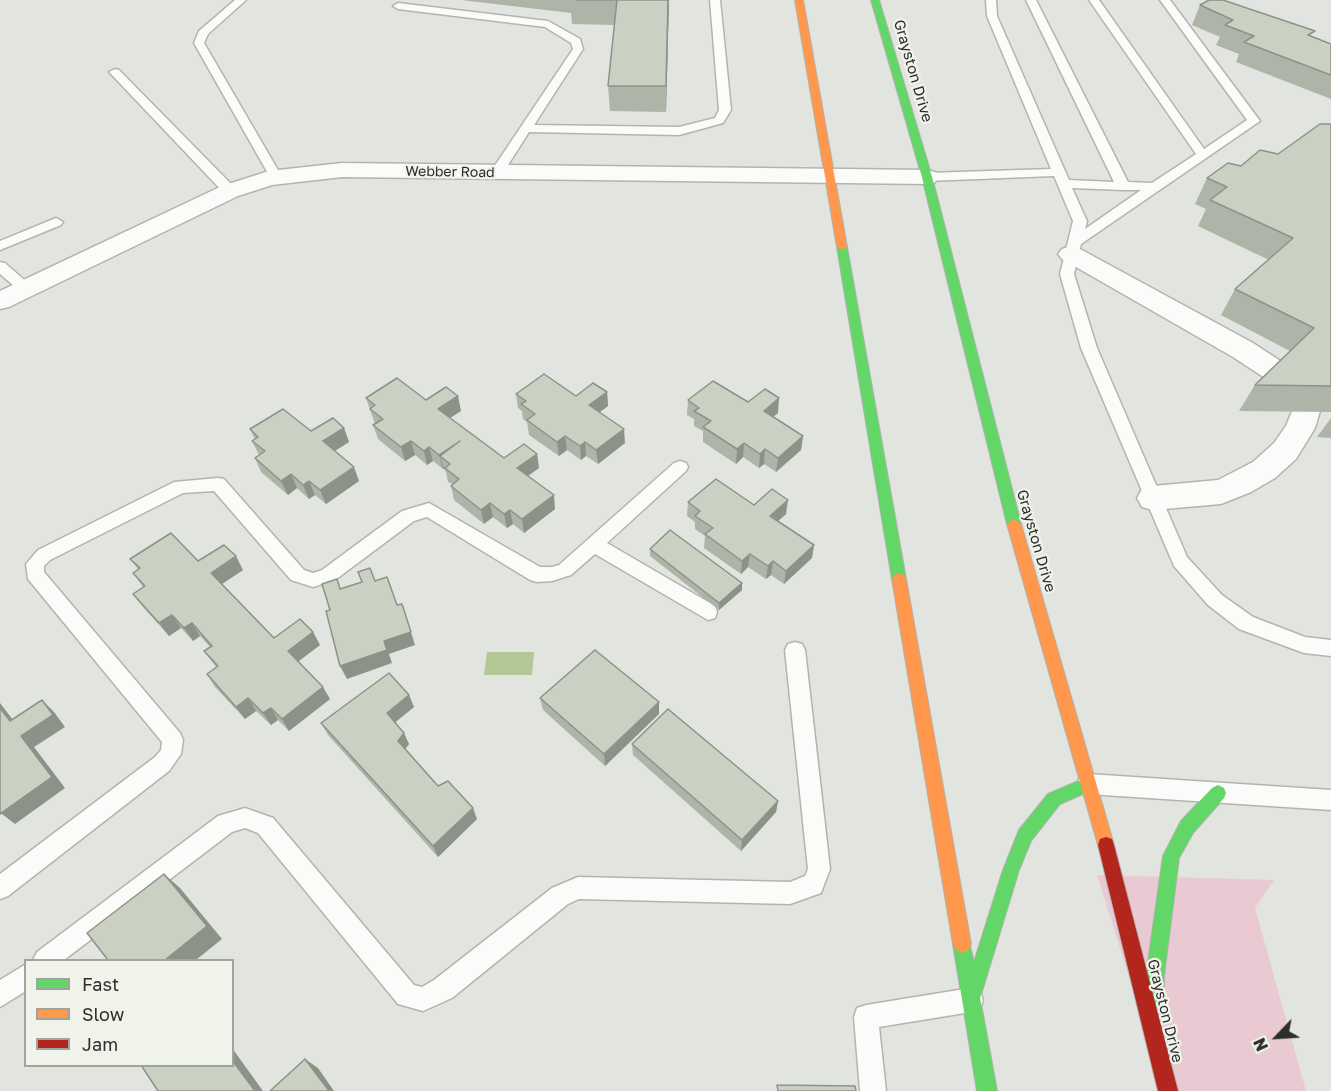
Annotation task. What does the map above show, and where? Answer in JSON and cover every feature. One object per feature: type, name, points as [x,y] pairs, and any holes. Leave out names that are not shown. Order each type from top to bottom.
[{"type":"main road","points":[[799,0],[987,1091]]},
{"type":"main road","name":"Grayston Drive","points":[[875,0],[927,177],[1008,505],[1113,869],[1168,1091]]},
{"type":"main road","points":[[971,1000],[1011,870],[1025,836],[1054,799],[1088,784]]},
{"type":"main road","points":[[1156,1049],[1155,976],[1171,856],[1187,827],[1218,793]]},
{"type":"street","name":"Webber Road","points":[[0,301],[230,191],[276,177],[342,170],[927,177]]},
{"type":"street","points":[[1074,247],[1278,373]]},
{"type":"street","points":[[1153,498],[1221,492],[1240,484],[1263,470],[1285,451],[1300,428],[1305,411]]},
{"type":"lane","points":[[241,0],[203,33],[199,43],[276,177]]},
{"type":"lane","points":[[526,128],[679,131],[719,120],[725,110],[715,0]]},
{"type":"lane","points":[[991,0],[992,16],[1080,221],[1067,274],[1089,348],[1180,561],[1215,600],[1246,623],[1304,645],[1331,648]]},
{"type":"lane","points":[[1031,0],[1123,186]]},
{"type":"lane","points":[[1094,0],[1203,156]]},
{"type":"lane","points":[[1074,247],[1155,187],[1254,121],[1165,0]]},
{"type":"lane","points":[[398,6],[548,24],[576,41],[578,50],[496,173]]},
{"type":"lane","points":[[115,72],[230,191]]},
{"type":"lane","points":[[927,177],[1063,178],[1123,186],[1155,187]]},
{"type":"lane","points":[[0,246],[56,222]]},
{"type":"lane","points":[[0,266],[26,289]]},
{"type":"lane","points":[[0,888],[162,764],[171,754],[173,740],[35,574],[35,564],[44,555],[180,487],[218,484],[297,575],[313,580],[328,575],[408,516],[429,510],[537,575],[552,574],[565,570],[680,467]]},
{"type":"lane","points":[[594,544],[708,612]]},
{"type":"lane","points":[[46,959],[226,823],[246,818],[266,825],[407,995],[423,999],[443,989],[560,896],[578,888],[790,893],[813,885],[819,869],[795,650]]},
{"type":"lane","points":[[1088,784],[1331,800]]},
{"type":"lane","points":[[0,995],[24,977]]},
{"type":"lane","points":[[873,1091],[866,1017],[971,1000]]},
{"type":"shaded area","points":[[487,652],[534,652],[532,675],[484,675]]},
{"type":"shaded area","points":[[1097,875],[1274,880],[1255,908],[1306,1091],[1165,1091]]},
{"type":"building","points":[[617,0],[668,0],[666,86],[608,86]]},
{"type":"building","points":[[1209,0],[1223,0],[1315,31],[1308,35],[1331,44],[1331,75],[1244,42],[1254,36],[1225,25],[1233,20],[1200,5]]},
{"type":"building","points":[[1320,124],[1331,124],[1331,386],[1255,385],[1314,328],[1235,289],[1293,238],[1210,200],[1227,187],[1207,178],[1228,163],[1241,166],[1260,150],[1278,154]]},
{"type":"building","points":[[544,374],[576,396],[593,383],[607,392],[589,405],[624,429],[596,450],[585,442],[580,446],[565,436],[557,442],[527,420],[535,414],[521,404],[526,401],[516,394]]},
{"type":"building","points":[[397,378],[426,400],[446,387],[458,396],[438,409],[504,458],[524,444],[537,454],[517,468],[554,495],[522,519],[510,510],[504,514],[490,503],[481,510],[451,486],[459,479],[445,468],[450,464],[440,456],[460,441],[439,455],[429,447],[424,451],[411,441],[401,447],[373,425],[383,419],[370,409],[375,405],[366,398]]},
{"type":"building","points":[[713,381],[748,402],[765,389],[779,398],[764,411],[803,436],[778,458],[765,449],[760,454],[744,443],[737,449],[703,427],[711,421],[694,411],[699,408],[688,400]]},
{"type":"building","points":[[283,409],[311,431],[333,418],[344,428],[323,441],[354,467],[320,490],[309,481],[303,485],[291,474],[281,481],[255,458],[265,451],[252,441],[258,437],[250,429]]},
{"type":"building","points":[[716,479],[754,505],[772,489],[788,500],[770,516],[814,545],[786,571],[773,561],[768,566],[750,554],[742,561],[705,534],[713,528],[695,516],[700,511],[688,502]]},
{"type":"building","points":[[670,530],[742,583],[719,603],[650,549]]},
{"type":"building","points":[[171,533],[198,561],[224,545],[236,556],[211,573],[274,638],[300,619],[313,632],[288,651],[323,687],[282,719],[271,708],[263,713],[248,698],[236,707],[207,674],[218,666],[204,651],[212,646],[192,623],[184,628],[172,615],[159,623],[133,594],[145,586],[133,573],[140,568],[130,559]]},
{"type":"building","points":[[370,568],[375,581],[387,577],[397,605],[402,604],[411,632],[384,641],[387,650],[340,666],[326,611],[330,610],[322,584],[337,579],[340,589],[362,582],[358,572]]},
{"type":"building","points":[[595,650],[659,702],[604,754],[540,698]]},
{"type":"building","points":[[389,673],[409,695],[387,713],[404,733],[398,741],[438,786],[448,781],[473,808],[433,846],[321,723]]},
{"type":"building","points":[[42,700],[53,715],[21,736],[52,777],[1,813],[0,708],[10,721]]},
{"type":"building","points":[[668,709],[778,801],[742,840],[632,744]]},
{"type":"building","points":[[164,874],[207,926],[166,959],[107,959],[87,933]]},
{"type":"building","points":[[305,1059],[329,1091],[270,1091]]},
{"type":"building","points":[[234,1063],[255,1091],[158,1091],[142,1067],[234,1067]]},
{"type":"building","points":[[777,1085],[855,1086],[856,1091],[778,1091]]},
{"type":"traffic: fast","points":[[875,0],[927,177],[1014,524]]},
{"type":"traffic: fast","points":[[842,247],[899,579]]},
{"type":"traffic: fast","points":[[973,994],[1011,870],[1025,836],[1054,799],[1088,784]]},
{"type":"traffic: fast","points":[[1155,999],[1155,976],[1171,856],[1187,827],[1218,793]]},
{"type":"traffic: fast","points":[[962,944],[987,1091]]},
{"type":"traffic: slow","points":[[799,0],[842,247]]},
{"type":"traffic: slow","points":[[1014,524],[1106,845]]},
{"type":"traffic: slow","points":[[899,579],[962,944]]},
{"type":"traffic: jam","points":[[1106,845],[1168,1091]]}]
